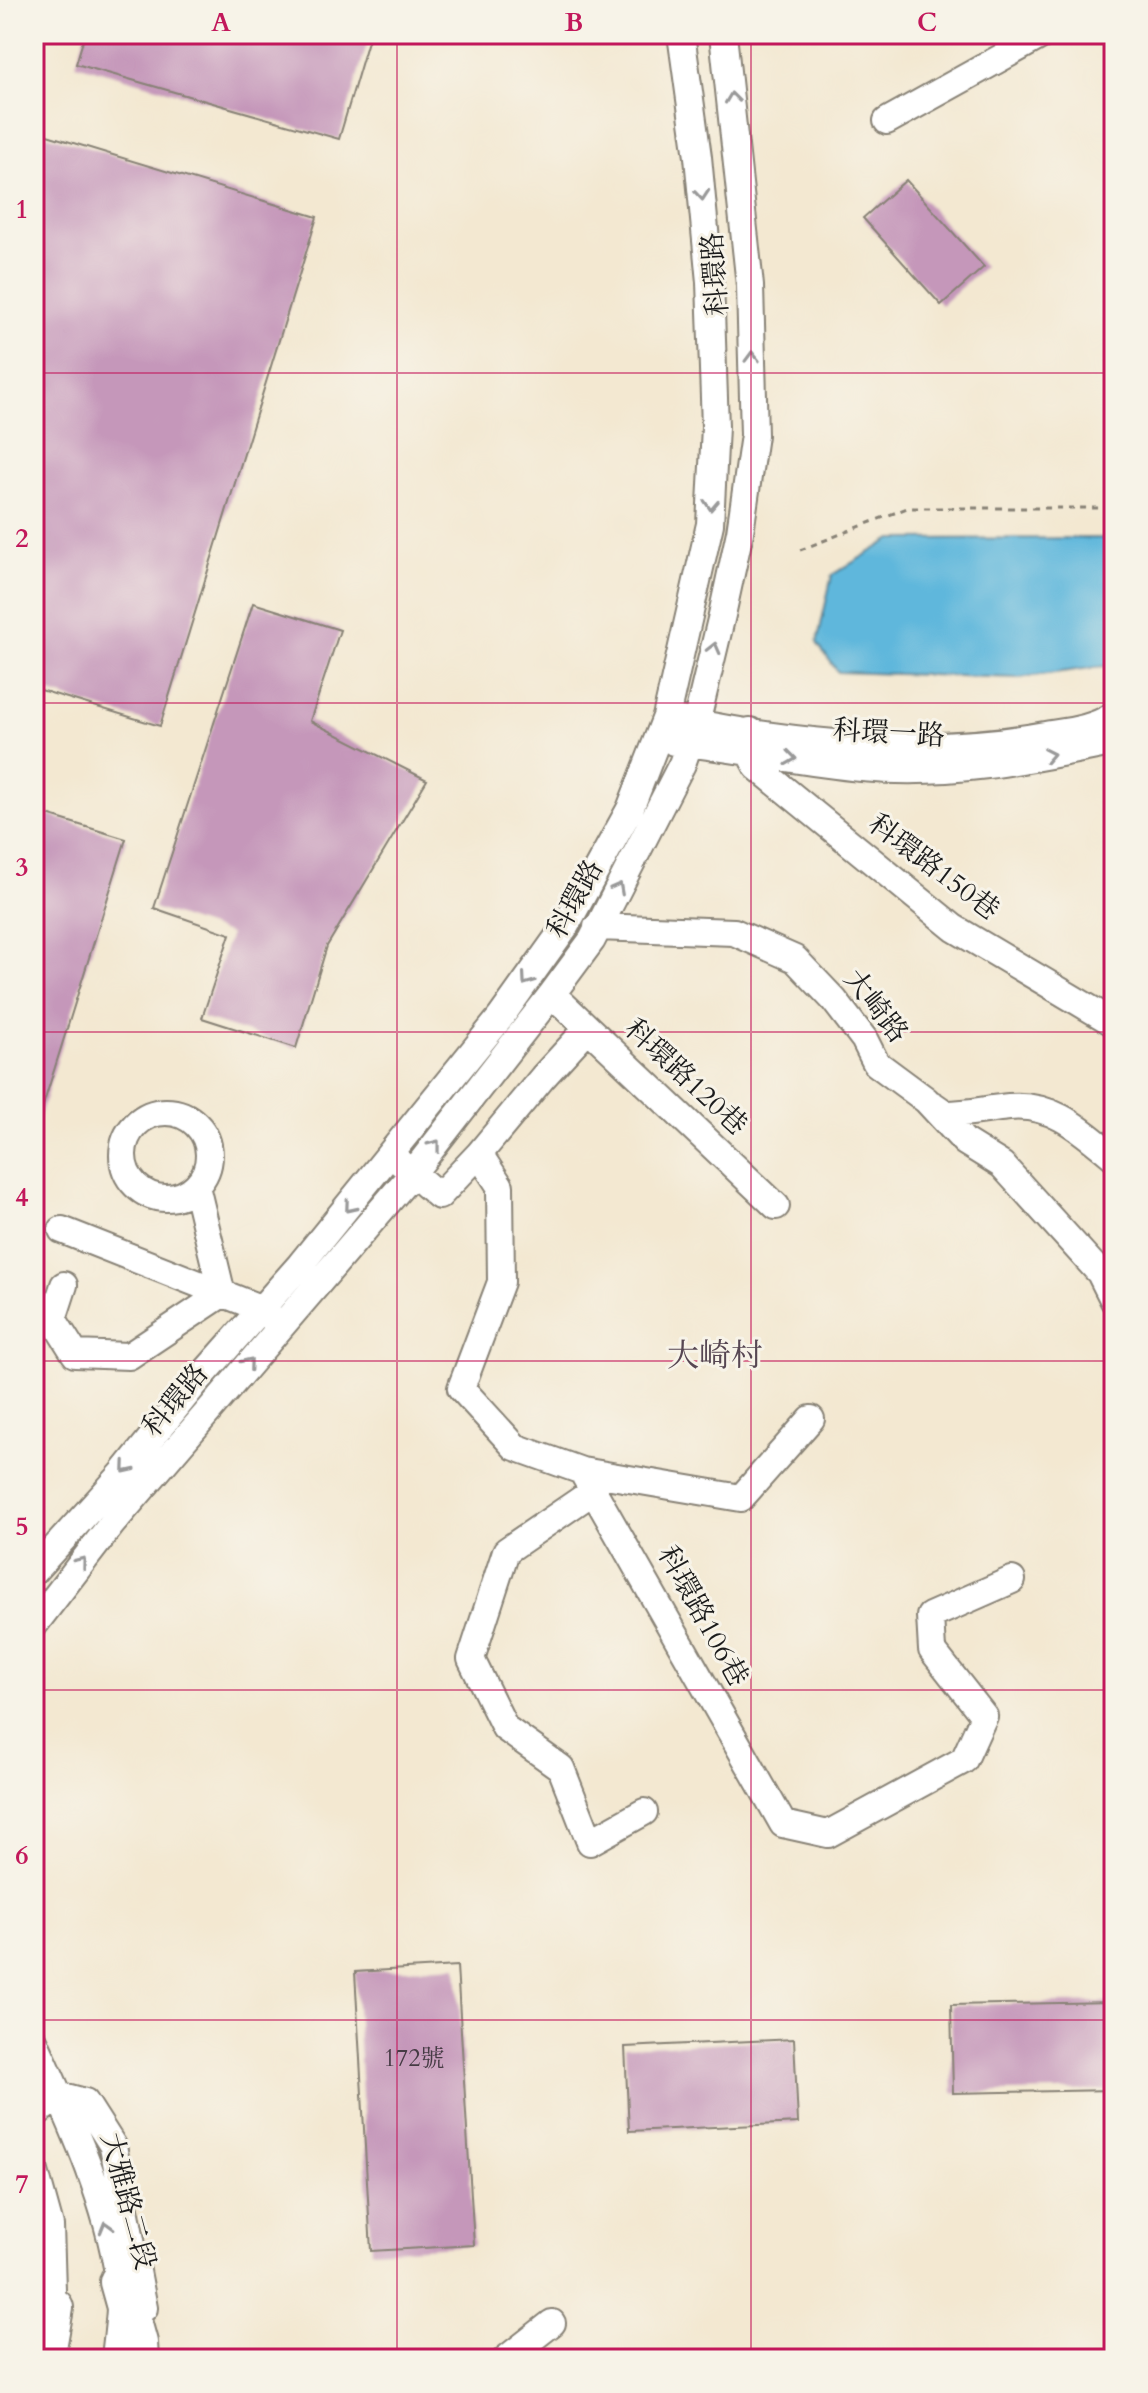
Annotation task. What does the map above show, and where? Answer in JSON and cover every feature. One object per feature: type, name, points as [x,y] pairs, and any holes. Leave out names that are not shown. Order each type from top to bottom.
[{"type":"highway","points":[[120,2282],[137,2343],[138,2359]]},
{"type":"highway","points":[[44,2359],[53,2308]]},
{"type":"street","name":"科環路","points":[[34,1625],[500,1018],[565,927],[630,809],[662,729],[710,524],[715,427],[710,282],[698,157],[681,34]]},
{"type":"street","name":"科環路","points":[[34,1571],[123,1473],[412,1174],[592,940],[654,822],[693,733],[740,532],[754,435],[750,286],[723,34]]},
{"type":"street","points":[[887,121],[1044,34]]},
{"type":"street","name":"科環一路","points":[[662,729],[749,741],[865,747],[994,745],[1097,726],[1114,715]]},
{"type":"street","name":"科環一路","points":[[749,741],[862,768],[927,770],[991,767],[1106,744],[1114,738]]},
{"type":"street","name":"科環路150巷","points":[[749,741],[757,767],[954,928],[1114,1023]]},
{"type":"street","name":"大崎路","points":[[597,927],[734,932],[795,959],[834,1000],[864,1039],[876,1063],[926,1100],[965,1142],[1002,1165],[1100,1273],[1114,1301]]},
{"type":"street","name":"科環路120巷","points":[[552,994],[776,1206]]},
{"type":"street","points":[[393,1155],[439,1196],[588,1028]]},
{"type":"street","points":[[926,1100],[946,1114],[1022,1106],[1048,1110],[1072,1122],[1114,1157]]},
{"type":"street","points":[[479,1154],[500,1186],[501,1282],[461,1388],[515,1447],[589,1480],[741,1498],[811,1419]]},
{"type":"street","points":[[196,1186],[222,1294]]},
{"type":"street","points":[[62,1230],[222,1294],[271,1318]]},
{"type":"street","points":[[64,1285],[53,1319],[75,1354],[129,1356],[222,1294]]},
{"type":"street","points":[[589,1480],[506,1551],[471,1659],[505,1728],[561,1768],[590,1842],[644,1812]]},
{"type":"street","name":"科環路106巷","points":[[589,1480],[783,1824],[828,1834],[964,1760],[984,1716],[932,1650],[930,1616],[1012,1580]]},
{"type":"street","points":[[34,2040],[59,2095]]},
{"type":"street","points":[[34,2115],[59,2095]]},
{"type":"street","points":[[59,2095],[85,2102],[113,2146],[147,2322],[149,2359]]},
{"type":"street","name":"大雅路二段","points":[[59,2095],[76,2130],[94,2185],[120,2282],[115,2359]]},
{"type":"street","points":[[34,2168],[50,2226],[56,2359]]},
{"type":"street","points":[[506,2359],[552,2323]]},
{"type":"path","points":[[800,550],[907,508],[1114,508]]},
{"type":"water","points":[[1114,538],[1113,665],[1018,678],[838,672],[817,643],[832,575],[892,539]]},
{"type":"building","points":[[85,34],[370,34],[339,139],[76,64]]},
{"type":"building","points":[[34,131],[317,217],[160,726],[34,688]]},
{"type":"building","points":[[906,180],[984,267],[941,305],[863,218]]},
{"type":"building","points":[[253,603],[340,630],[310,721],[427,780],[327,946],[296,1048],[202,1018],[230,934],[154,908]]},
{"type":"building","points":[[34,811],[126,839],[37,1125],[34,1124]]},
{"type":"building","points":[[457,1966],[474,2245],[371,2251],[355,1972]]},
{"type":"building","points":[[1114,2002],[1114,2090],[953,2093],[951,2005]]},
{"type":"building","points":[[794,2039],[798,2123],[629,2131],[625,2047]]},
{"type":"district","name":"大崎村","points":[[715,1356]]}]
